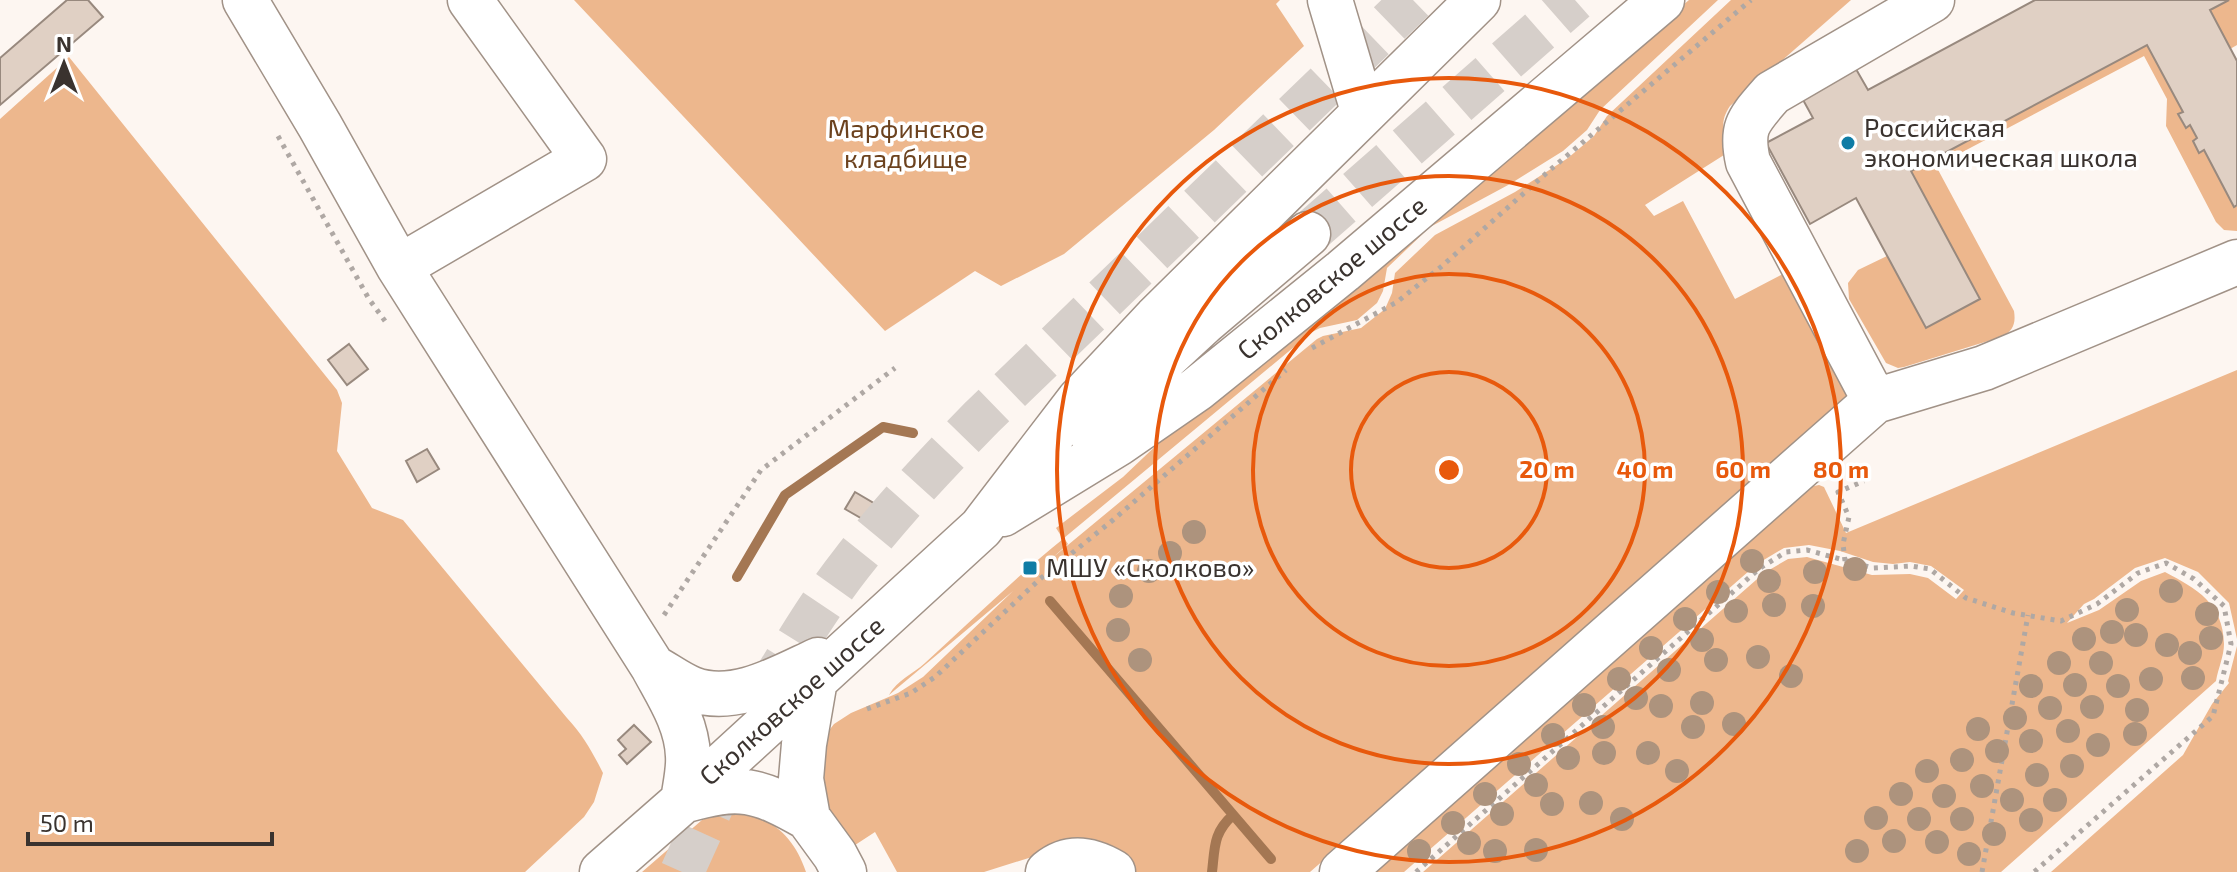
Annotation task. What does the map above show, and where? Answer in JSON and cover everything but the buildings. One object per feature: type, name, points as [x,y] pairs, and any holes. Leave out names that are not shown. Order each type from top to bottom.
[{"type":"street","points":[[245,0],[399,267],[653,667],[681,719],[687,739],[689,759],[683,801],[738,790],[766,796],[808,818]]},
{"type":"street","points":[[399,267],[584,159],[470,0]]},
{"type":"street","points":[[1330,0],[1363,111]]},
{"type":"street","name":"Сколковское шоссе","points":[[602,872],[981,528],[1089,390],[1156,318],[1478,0]]},
{"type":"street","name":"Сколковское шоссе","points":[[981,528],[1119,443],[1197,389],[1343,271],[1662,0]]},
{"type":"street","points":[[1875,401],[1748,162],[1743,140],[1752,117],[1772,93],[1932,0]]},
{"type":"street","points":[[981,528],[1203,323],[1308,234]]},
{"type":"street","points":[[1342,872],[1875,401],[1984,368],[2237,262]]},
{"type":"street","points":[[653,667],[693,689],[727,694],[757,687],[854,645]]},
{"type":"street","points":[[815,680],[801,779],[808,818],[844,872]]},
{"type":"street","points":[[1048,872],[1058,865],[1080,860],[1099,863],[1113,872]]},
{"type":"path","points":[[1312,348],[1397,302],[1751,0]]},
{"type":"path","points":[[661,620],[761,470],[895,368]]},
{"type":"path","points":[[867,709],[911,693],[935,677],[1040,579],[1289,368]]},
{"type":"path","points":[[1845,561],[1843,544],[1849,517],[1838,492],[1864,481]]},
{"type":"path","points":[[1416,872],[1760,568],[1786,552],[1807,550],[1873,568],[1911,566],[1930,569],[1966,598],[2013,613],[2061,621],[2097,604],[2138,573],[2166,563],[2194,579],[2224,606],[2231,644],[2213,716],[2034,872]]},
{"type":"path","points":[[1982,872],[2028,615]]},
{"type":"green space","name":"Марфинское кладбище","points":[[574,0],[1280,0],[1276,4],[1304,46],[1214,130],[1064,254],[1001,286],[975,271],[885,331]]},
{"type":"green space","points":[[1689,0],[1718,0],[1600,110],[1587,130],[1563,151],[1510,184],[1430,227],[1387,268],[1383,291],[1377,303],[1357,320],[1312,332],[1064,538],[1068,544],[1051,559],[1317,339],[1361,328],[1385,309],[1392,293],[1395,273],[1435,235],[1515,192],[1568,158],[1594,136],[1607,116],[1731,0],[1851,0],[1730,106],[1723,126],[1726,142],[1724,155],[1645,205],[1654,216],[1683,201],[1735,299],[1783,274],[1850,401],[1310,872],[1128,872],[1051,851],[984,872],[897,872],[875,832],[849,849],[817,792],[824,737],[834,724],[851,713],[898,693],[923,677],[1013,591],[889,695],[901,681],[1063,539],[1056,528],[1123,477],[1204,400],[1352,285]]},
{"type":"green space","points":[[2229,0],[2237,0],[2237,45],[2230,49],[2210,10]]},
{"type":"green space","points":[[2147,45],[2183,112],[2178,115],[2185,127],[2190,125],[2197,138],[2193,141],[2199,152],[2204,150],[2234,206],[2237,205],[2237,231],[2224,230],[2216,222],[2166,126],[2167,99],[2144,56],[1936,166],[2014,311],[2014,323],[2011,330],[2001,337],[1904,367],[1886,363],[1849,299],[1848,283],[1858,270],[1887,256],[1926,328],[1980,299],[1911,171]]},
{"type":"green space","points":[[69,57],[337,390],[342,403],[337,451],[372,508],[403,520],[573,724],[595,758],[603,773],[594,802],[584,817],[525,872],[0,872],[0,119]]},
{"type":"green space","points":[[2237,370],[2237,639],[2229,603],[2198,572],[2165,558],[2135,568],[2084,604],[2067,623],[2099,610],[2141,581],[2165,572],[2177,578],[2206,599],[2219,618],[2224,644],[2216,681],[2001,872],[1423,872],[1764,573],[1788,559],[1807,557],[1872,575],[1910,574],[1928,578],[1956,599],[1964,590],[1931,566],[1910,562],[1873,562],[1809,545],[1784,548],[1757,564],[1404,872],[1366,872],[1809,487],[1824,487],[1846,533]]},
{"type":"green space","points":[[2237,646],[2237,872],[2051,872],[2183,755],[2212,704],[2229,683]]},
{"type":"green space","points":[[720,811],[750,815],[774,826],[793,845],[806,872],[642,872],[702,820]]},
{"type":"waterway","points":[[737,577],[785,495],[883,427],[913,433]]},
{"type":"waterway","points":[[1050,601],[1271,859]]},
{"type":"waterway","points":[[1212,872],[1218,834],[1233,815]]},
{"type":"tunnel","points":[[763,698],[839,580],[931,470],[1413,0]]},
{"type":"tunnel","points":[[1308,234],[1575,0]]},
{"type":"tunnel","points":[[682,872],[731,763]]},
{"type":"place","name":"Российская экономическая школа","points":[[1848,143]]},
{"type":"place","name":"МШУ «Сколково»","points":[[1030,568]]}]
